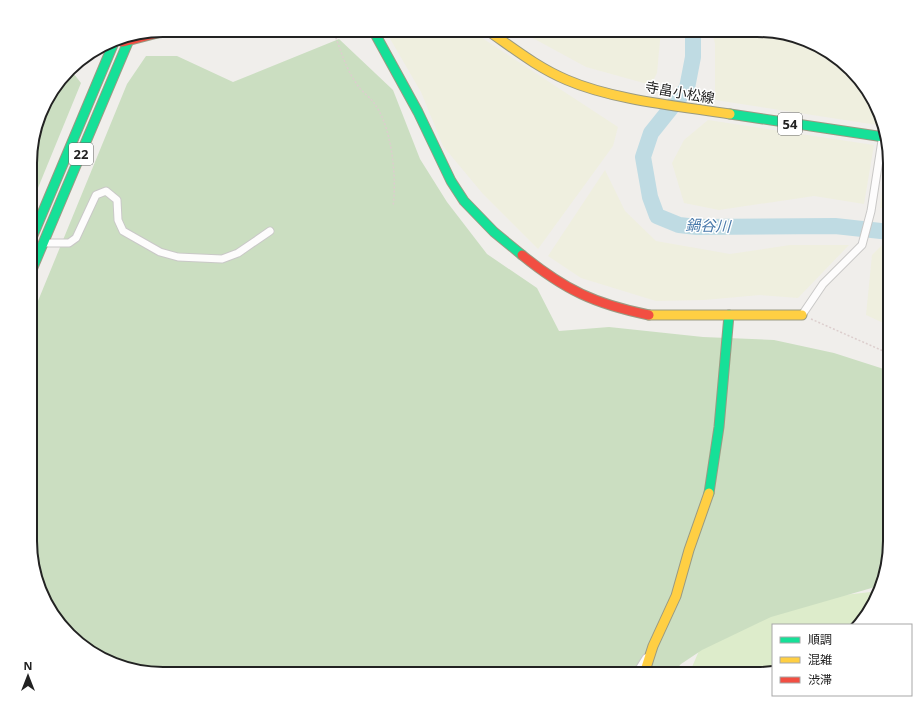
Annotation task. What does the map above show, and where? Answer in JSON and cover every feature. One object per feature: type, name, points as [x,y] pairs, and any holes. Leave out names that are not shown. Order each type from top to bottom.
[{"type":"main road","points":[[377,37],[418,112],[451,181],[476,215],[512,249],[549,277],[574,292],[596,302],[618,309],[653,316],[802,315]]},
{"type":"main road","name":"寺畠小松線","points":[[498,37],[547,70],[568,81],[628,97],[696,109],[880,136]]},
{"type":"main road","name":"22","points":[[37,258],[128,42]]},
{"type":"main road","name":"22","points":[[37,225],[108,50]]},
{"type":"main road","points":[[646,667],[653,646],[676,596],[689,550],[709,494],[719,427],[729,315]]},
{"type":"street","points":[[802,315],[823,284],[862,245],[871,211],[882,144]]},
{"type":"street","points":[[44,242],[69,243],[76,238],[96,195],[106,191],[117,200],[118,220],[123,231],[160,252],[178,257],[222,259],[238,253],[270,231]]},
{"type":"street","points":[[640,667],[653,646]]},
{"type":"path","points":[[336,37],[347,68],[356,84],[376,105],[385,126],[393,172],[395,193],[393,206]]},
{"type":"path","points":[[802,315],[883,351]]},
{"type":"green space","points":[[389,37],[481,37],[618,127],[613,146],[538,249],[483,194],[443,146],[421,92]]},
{"type":"green space","points":[[531,37],[660,37],[657,73],[651,85],[586,67]]},
{"type":"green space","points":[[714,37],[765,37],[790,41],[820,54],[840,68],[857,86],[870,107],[877,125],[715,100],[715,44]]},
{"type":"green space","points":[[339,39],[393,90],[420,159],[447,202],[487,254],[537,288],[559,331],[609,327],[703,337],[774,340],[834,353],[883,369],[883,549],[881,566],[874,587],[771,617],[702,650],[678,667],[155,667],[130,663],[100,650],[86,641],[74,630],[58,611],[50,597],[39,566],[37,549],[37,303],[127,84],[146,56],[177,56],[233,82]]},
{"type":"green space","points":[[74,74],[81,83],[37,190],[38,147],[44,122],[58,93],[68,80]]},
{"type":"green space","points":[[708,120],[874,145],[864,204],[814,196],[719,210],[684,203],[672,163],[684,140]]},
{"type":"green space","points":[[605,170],[625,211],[656,241],[730,254],[790,245],[849,245],[798,298],[760,295],[704,300],[656,301],[581,278],[548,256]]},
{"type":"green space","points":[[883,184],[883,208],[880,208]]},
{"type":"green space","points":[[883,244],[883,323],[866,315],[872,255]]},
{"type":"green space","points":[[872,592],[862,611],[852,624],[772,624],[772,666],[692,667],[717,609]]},
{"type":"waterway","name":"鍋谷川","points":[[693,37],[693,57],[687,88],[651,133],[643,157],[650,197],[657,216],[679,225],[697,227],[835,226],[883,231]]},
{"type":"traffic: fast","points":[[377,37],[418,112],[451,181],[464,201],[494,232],[522,255]]},
{"type":"traffic: fast","points":[[37,258],[128,42]]},
{"type":"traffic: fast","points":[[37,226],[111,49]]},
{"type":"traffic: fast","points":[[730,114],[881,136]]},
{"type":"traffic: fast","points":[[709,493],[719,427],[729,315]]},
{"type":"traffic: slow","points":[[497,37],[546,70],[585,87],[647,102],[730,114]]},
{"type":"traffic: slow","points":[[649,315],[802,315]]},
{"type":"traffic: slow","points":[[646,667],[653,646],[676,596],[689,550],[709,493]]},
{"type":"traffic: jam","points":[[522,255],[552,278],[581,294],[612,306],[649,315]]}]
